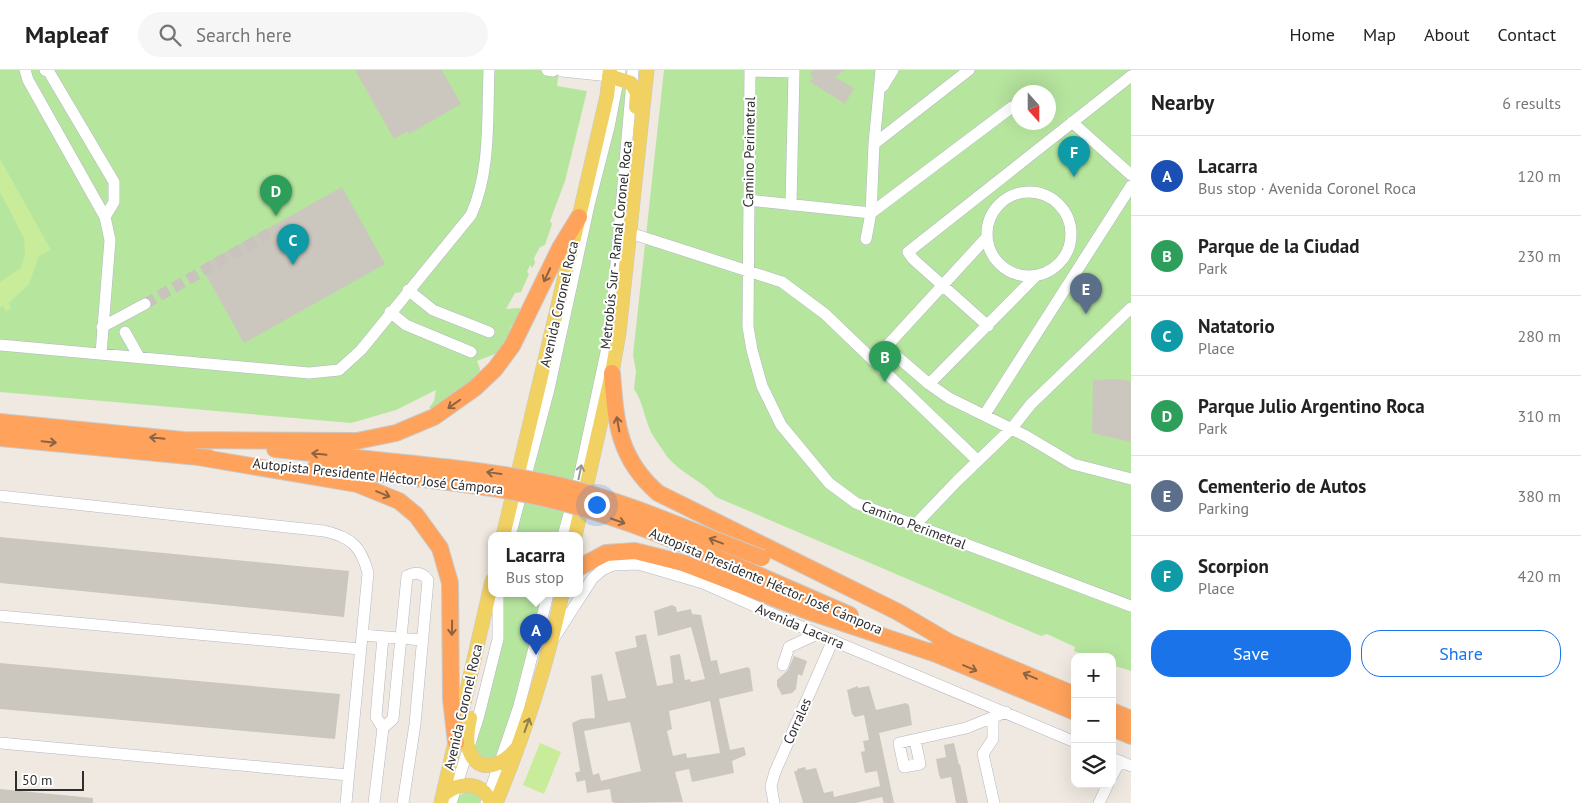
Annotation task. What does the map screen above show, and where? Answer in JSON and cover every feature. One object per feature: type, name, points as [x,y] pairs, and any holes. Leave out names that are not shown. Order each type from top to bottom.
[{"type":"highway","points":[[183,440],[357,441],[396,433],[434,417],[475,388],[495,369],[512,346],[560,248],[579,217]]},
{"type":"highway","points":[[612,373],[619,431],[625,451],[634,469],[658,493],[898,612],[944,648]]},
{"type":"highway","name":"Autopista Presidente Héctor José Cámpora","points":[[0,422],[183,440],[366,465]]},
{"type":"highway","name":"Autopista Presidente Héctor José Cámpora","points":[[0,438],[198,457],[495,472],[592,494],[762,558],[1071,710]]},
{"type":"highway","points":[[198,457],[357,484],[399,501],[416,515],[440,548],[450,583],[451,699],[462,747]]},
{"type":"highway","points":[[583,565],[597,556],[616,551],[636,551],[683,563],[810,612],[944,648]]},
{"type":"highway","name":"Autopista Presidente Héctor José Cámpora","points":[[944,648],[1071,694]]},
{"type":"highway","points":[[1116,713],[1131,719]]},
{"type":"highway","points":[[1116,730],[1131,736]]},
{"type":"main road","points":[[576,532],[612,373],[630,233],[647,70]]},
{"type":"main road","points":[[620,74],[637,93],[635,126],[637,152]]},
{"type":"main road","name":"Avenida Coronel Roca","points":[[504,532],[606,96],[620,74]]},
{"type":"main road","name":"Avenida Coronel Roca","points":[[445,800],[462,747],[488,597]]},
{"type":"main road","points":[[491,801],[520,745],[552,641],[561,597]]},
{"type":"main road","points":[[462,747],[478,763],[483,765],[500,764],[520,745]]},
{"type":"main road","points":[[445,800],[456,785],[471,784],[484,790],[491,801]]},
{"type":"street","points":[[26,70],[28,80],[105,216],[110,240],[101,354]]},
{"type":"street","points":[[45,70],[49,72],[114,182],[114,202],[105,216]]},
{"type":"street","points":[[0,345],[326,373],[339,370],[351,362],[471,215],[480,194],[489,70]]},
{"type":"street","points":[[546,70],[620,74]]},
{"type":"street","points":[[750,70],[794,71],[791,205]]},
{"type":"street","name":"Camino Perimetral","points":[[750,70],[748,327],[762,386],[781,425],[829,483],[856,503],[1131,606]]},
{"type":"street","points":[[866,239],[872,213],[874,144],[881,70]]},
{"type":"street","points":[[879,88],[884,86],[893,70]]},
{"type":"street","points":[[874,144],[969,70]]},
{"type":"street","name":"Metrobús Sur - Ramal Coronel Roca","points":[[511,532],[549,389],[581,242],[610,127],[620,74]]},
{"type":"street","name":"Metrobús Sur - Ramal Coronel Roca","points":[[564,532],[579,478],[610,334],[620,74]]},
{"type":"street","points":[[988,326],[913,259],[908,252],[1072,122],[1126,75]]},
{"type":"street","points":[[748,200],[872,213],[1011,108]]},
{"type":"street","points":[[1072,122],[1131,175]]},
{"type":"street","points":[[992,184],[1004,201]]},
{"type":"street","points":[[985,414],[1131,186]]},
{"type":"street","points":[[929,384],[1036,276],[1055,267],[1064,257],[1071,237],[1067,216],[1059,205],[1041,194],[1020,194],[1004,201],[990,219],[987,237],[991,252],[1004,268],[1015,274],[1036,276]]},
{"type":"street","points":[[630,233],[782,282],[825,314],[977,460]]},
{"type":"street","points":[[987,237],[886,347],[929,384],[949,398],[1012,428],[1073,464],[1131,479]]},
{"type":"street","points":[[408,290],[433,310],[489,332]]},
{"type":"street","points":[[102,327],[144,304]]},
{"type":"street","points":[[915,526],[977,460],[1012,428],[1031,404],[1131,308]]},
{"type":"street","points":[[390,312],[406,325],[471,352]]},
{"type":"street","points":[[125,332],[139,358]]},
{"type":"street","points":[[0,496],[314,530],[341,535],[355,545],[364,557],[368,573],[346,803]]},
{"type":"street","name":"Avenida Lacarra","points":[[583,593],[592,579],[613,565],[625,563],[653,567],[703,583],[817,634],[1071,740]]},
{"type":"street","points":[[383,728],[393,719],[407,576],[413,573],[424,575],[428,580],[423,640],[415,724],[403,803]]},
{"type":"street","points":[[456,785],[462,747],[498,639],[498,597]]},
{"type":"street","points":[[491,801],[500,764],[519,706],[547,597]]},
{"type":"street","name":"Avenida Lacarra","points":[[552,641],[580,597]]},
{"type":"street","points":[[0,616],[360,649]]},
{"type":"street","points":[[783,665],[789,647],[817,634]]},
{"type":"street","points":[[362,635],[423,640]]},
{"type":"street","points":[[374,803],[383,728],[376,717],[383,637]]},
{"type":"street","name":"Corrales","points":[[774,803],[771,786],[775,772],[832,640]]},
{"type":"street","points":[[915,740],[966,728],[1006,712]]},
{"type":"street","points":[[994,717],[993,738],[984,754],[994,803]]},
{"type":"street","points":[[393,719],[415,724]]},
{"type":"street","points":[[0,743],[348,775]]},
{"type":"street","points":[[1116,759],[1131,766]]},
{"type":"street","points":[[1099,803],[1106,788]]},
{"type":"green space","points":[[0,70],[559,70],[557,86],[587,91],[565,181],[550,221],[552,224],[545,245],[540,247],[534,258],[535,263],[532,268],[530,265],[527,272],[529,274],[521,292],[515,293],[506,309],[520,308],[524,314],[520,325],[511,326],[505,350],[477,361],[480,369],[478,380],[437,410],[429,408],[434,401],[436,390],[396,410],[351,423],[0,392]]},
{"type":"green space","points":[[664,70],[1131,70],[1131,671],[1116,666],[1116,653],[1079,653],[1074,651],[1075,647],[1047,634],[1041,636],[716,497],[671,461],[653,435],[634,389],[636,371],[633,355]]},
{"type":"green space","points":[[621,89],[625,89],[627,92],[607,336],[561,532],[514,532]]},
{"type":"green space","points":[[0,159],[51,250],[39,256],[29,284],[9,303],[11,308],[6,311],[3,306],[0,307],[0,282],[21,268],[25,255],[24,238],[0,192]]},
{"type":"green space","points":[[500,597],[544,597],[506,738],[496,759],[489,763],[470,753],[498,630]]},
{"type":"green space","points":[[540,743],[561,752],[544,794],[523,785]]},
{"type":"green space","points":[[474,791],[481,803],[453,803],[458,796]]},
{"type":"building","points":[[355,70],[442,70],[461,104],[409,134],[408,131],[394,139]]},
{"type":"building","points":[[814,70],[845,70],[835,77],[854,88],[845,104],[809,81],[813,78],[810,73]]},
{"type":"building","points":[[342,187],[385,264],[244,343],[201,266]]},
{"type":"building","points":[[1114,379],[1131,381],[1131,442],[1092,433],[1093,380]]},
{"type":"building","points":[[0,537],[349,571],[344,617],[0,583]]},
{"type":"building","points":[[672,605],[676,607],[677,612],[691,609],[692,614],[701,615],[711,661],[717,660],[720,674],[748,667],[750,669],[753,691],[719,699],[730,750],[744,747],[746,755],[732,761],[734,773],[692,782],[689,769],[675,772],[683,802],[616,803],[612,802],[610,789],[587,793],[585,780],[577,782],[575,773],[580,771],[572,723],[581,719],[595,718],[591,676],[602,674],[608,701],[626,698],[615,652],[637,647],[635,636],[646,634],[657,686],[673,683],[670,656],[680,654],[685,680],[690,679],[691,682],[705,679],[691,627],[658,636],[654,611]],"holes":[[[710,701],[720,753],[687,758],[686,753],[673,756],[667,731],[672,729],[669,711]],[[630,722],[641,771],[601,781],[599,773],[593,775],[584,731]]]},
{"type":"building","points":[[794,656],[807,661],[802,676],[798,674],[796,689],[792,693],[782,695],[777,686],[777,680],[788,670]]},
{"type":"building","points":[[0,663],[340,694],[335,739],[0,709]]},
{"type":"building","points":[[858,686],[858,688],[869,686],[876,710],[906,703],[909,705],[912,725],[879,733],[894,803],[884,803],[882,797],[855,803],[803,803],[794,771],[805,767],[806,770],[816,768],[824,793],[833,791],[834,797],[880,786],[877,771],[865,773],[861,752],[865,751],[863,741],[869,740],[864,715],[855,717],[852,714],[847,690]]},
{"type":"building","points":[[954,743],[968,803],[956,803],[951,777],[941,779],[939,775],[936,759],[946,757],[944,745]]},
{"type":"building","points":[[0,789],[93,798],[93,803],[0,803]]},
{"type":"tunnel","points":[[145,304],[273,231]]},
{"type":"place","name":"Scorpion","points":[[1074,177]]},
{"type":"place","name":"Parque Julio Argentino Roca","points":[[276,216]]},
{"type":"place","name":"Natatorio","points":[[293,265]]},
{"type":"place","name":"Cementerio de Autos","points":[[1086,314]]},
{"type":"place","name":"Parque de la Ciudad","points":[[885,382]]},
{"type":"place","name":"Lacarra","points":[[536,655]]}]
